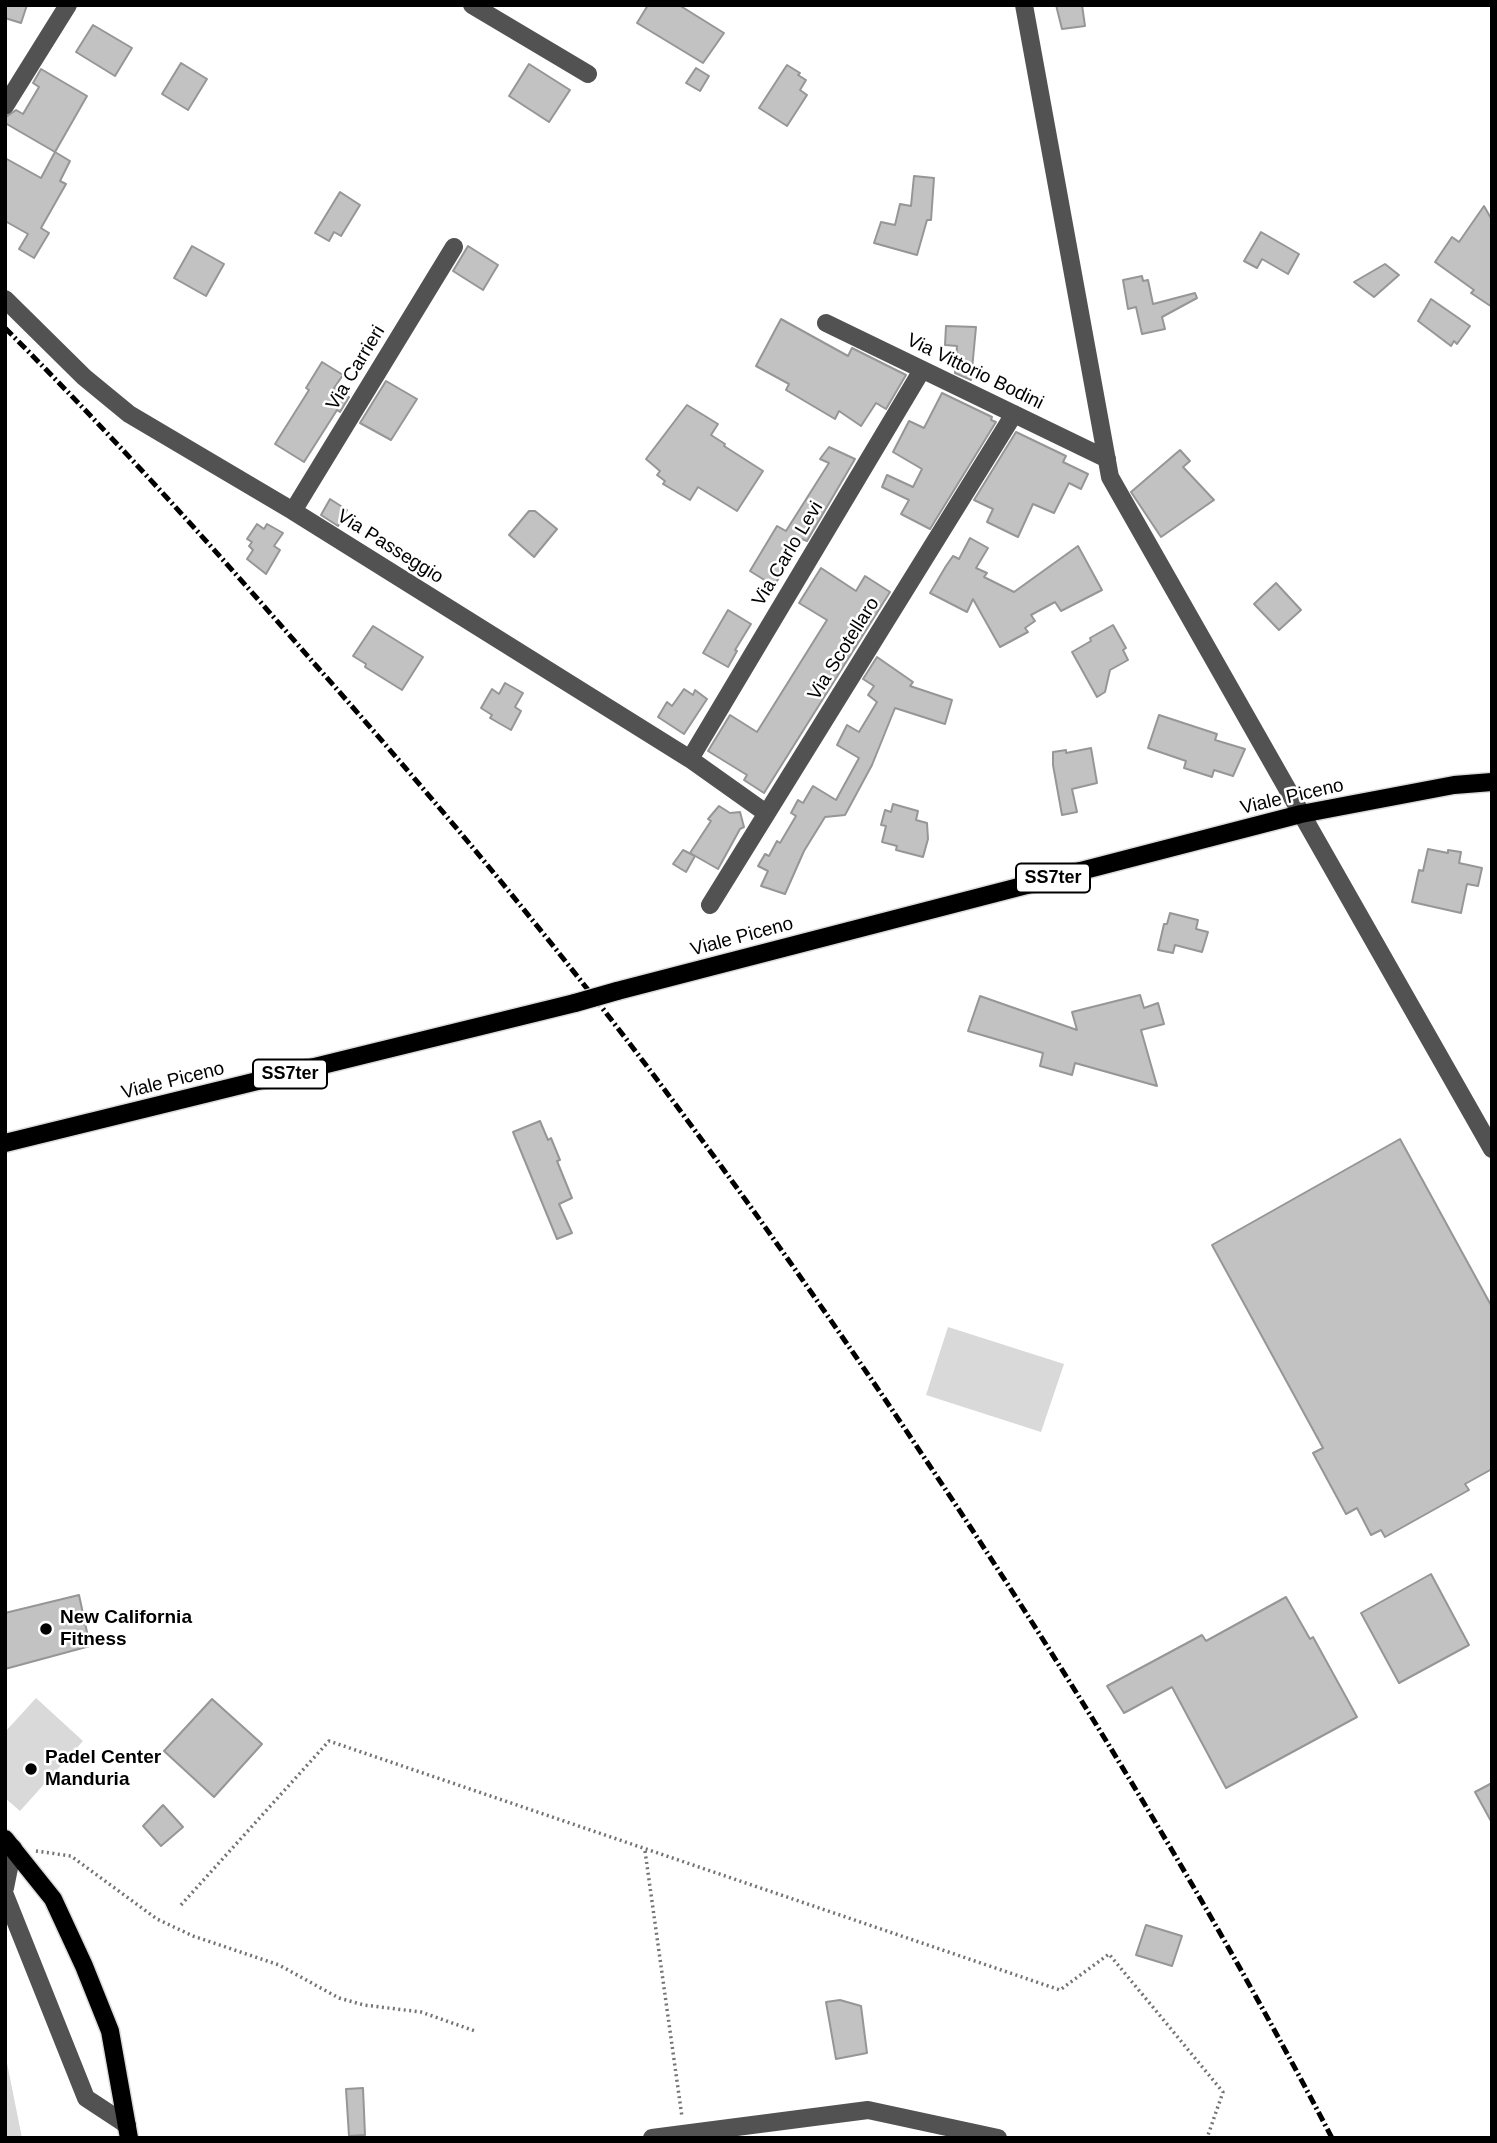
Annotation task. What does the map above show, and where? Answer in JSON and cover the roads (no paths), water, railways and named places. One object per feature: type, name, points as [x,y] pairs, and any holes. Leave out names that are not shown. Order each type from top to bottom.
[{"type":"main road","name":"Viale Piceno","points":[[5,1143],[575,1003],[1301,814],[1454,785],[1492,782]]},
{"type":"main road","points":[[9,1843],[52,1899],[84,1966],[110,2031],[128,2131]]},
{"type":"street","points":[[5,106],[68,5]]},
{"type":"street","points":[[472,5],[588,74]]},
{"type":"street","points":[[1024,5],[1110,477],[1492,1149]]},
{"type":"street","name":"Via Carrieri","points":[[293,511],[454,247]]},
{"type":"street","name":"Via Passeggio","points":[[5,299],[84,377],[130,414],[293,511],[690,759],[766,813]]},
{"type":"street","name":"Via Vittorio Bodini","points":[[826,323],[1107,459]]},
{"type":"street","name":"Via Carlo Levi","points":[[690,759],[922,370]]},
{"type":"street","name":"Via Scotellaro","points":[[710,905],[1014,414]]},
{"type":"street","points":[[5,1888],[9,1843]]},
{"type":"street","points":[[5,1895],[86,2098],[128,2131]]},
{"type":"street","points":[[652,2138],[868,2110],[998,2138]]},
{"type":"railway","points":[[5,328],[200,534],[434,802],[592,995],[718,1162],[887,1403],[1065,1675],[1203,1904],[1332,2138]]},
{"type":"place","name":"New California Fitness","points":[[46,1629]]},
{"type":"place","name":"Padel Center Manduria","points":[[31,1769]]}]
